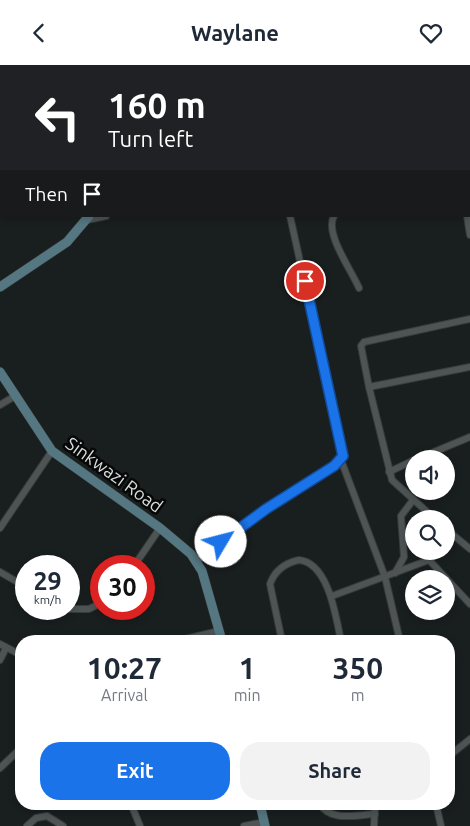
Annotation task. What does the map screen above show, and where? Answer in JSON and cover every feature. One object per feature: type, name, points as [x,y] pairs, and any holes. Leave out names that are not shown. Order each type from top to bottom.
[{"type":"street","points":[[290,217],[343,452],[341,460],[385,577],[399,635]]},
{"type":"street","points":[[334,217],[331,225],[336,243],[360,288]]},
{"type":"street","points":[[467,217],[470,235]]},
{"type":"street","points":[[0,287],[67,242],[88,218]]},
{"type":"street","points":[[405,494],[397,487],[388,472],[361,346],[364,342],[470,319]]},
{"type":"street","points":[[369,387],[470,367]]},
{"type":"street","name":"Sinkwazi Road","points":[[0,372],[52,451],[160,528],[196,561]]},
{"type":"street","points":[[0,405],[15,396]]},
{"type":"street","points":[[438,450],[470,437]]},
{"type":"street","points":[[0,529],[52,451]]},
{"type":"street","points":[[220,635],[206,584],[196,561],[266,509],[341,460]]},
{"type":"street","points":[[388,472],[405,464]]},
{"type":"street","points":[[395,573],[404,557],[401,516],[413,500],[425,510]]},
{"type":"street","points":[[142,555],[160,528]]},
{"type":"street","points":[[455,536],[470,549]]},
{"type":"street","points":[[281,635],[270,584],[273,577],[283,566],[291,561],[305,560],[316,569],[332,596],[341,635]]},
{"type":"street","points":[[332,596],[385,577],[422,561],[432,561],[470,604]]},
{"type":"street","points":[[0,572],[15,581]]},
{"type":"street","points":[[202,635],[219,631]]},
{"type":"street","points":[[0,660],[3,646],[15,652]]},
{"type":"street","points":[[455,751],[470,739]]},
{"type":"street","points":[[0,768],[15,754]]},
{"type":"street","points":[[133,810],[140,826]]},
{"type":"street","points":[[244,826],[264,824],[261,810]]},
{"type":"street","points":[[324,810],[337,816],[375,814]]},
{"type":"street","points":[[374,826],[375,810]]},
{"type":"street","points":[[437,810],[441,826]]},
{"type":"street","points":[[27,826],[36,818],[47,816],[63,826]]},
{"type":"route","points":[[221,542],[266,509],[334,466],[343,456],[322,352],[305,281]]}]
